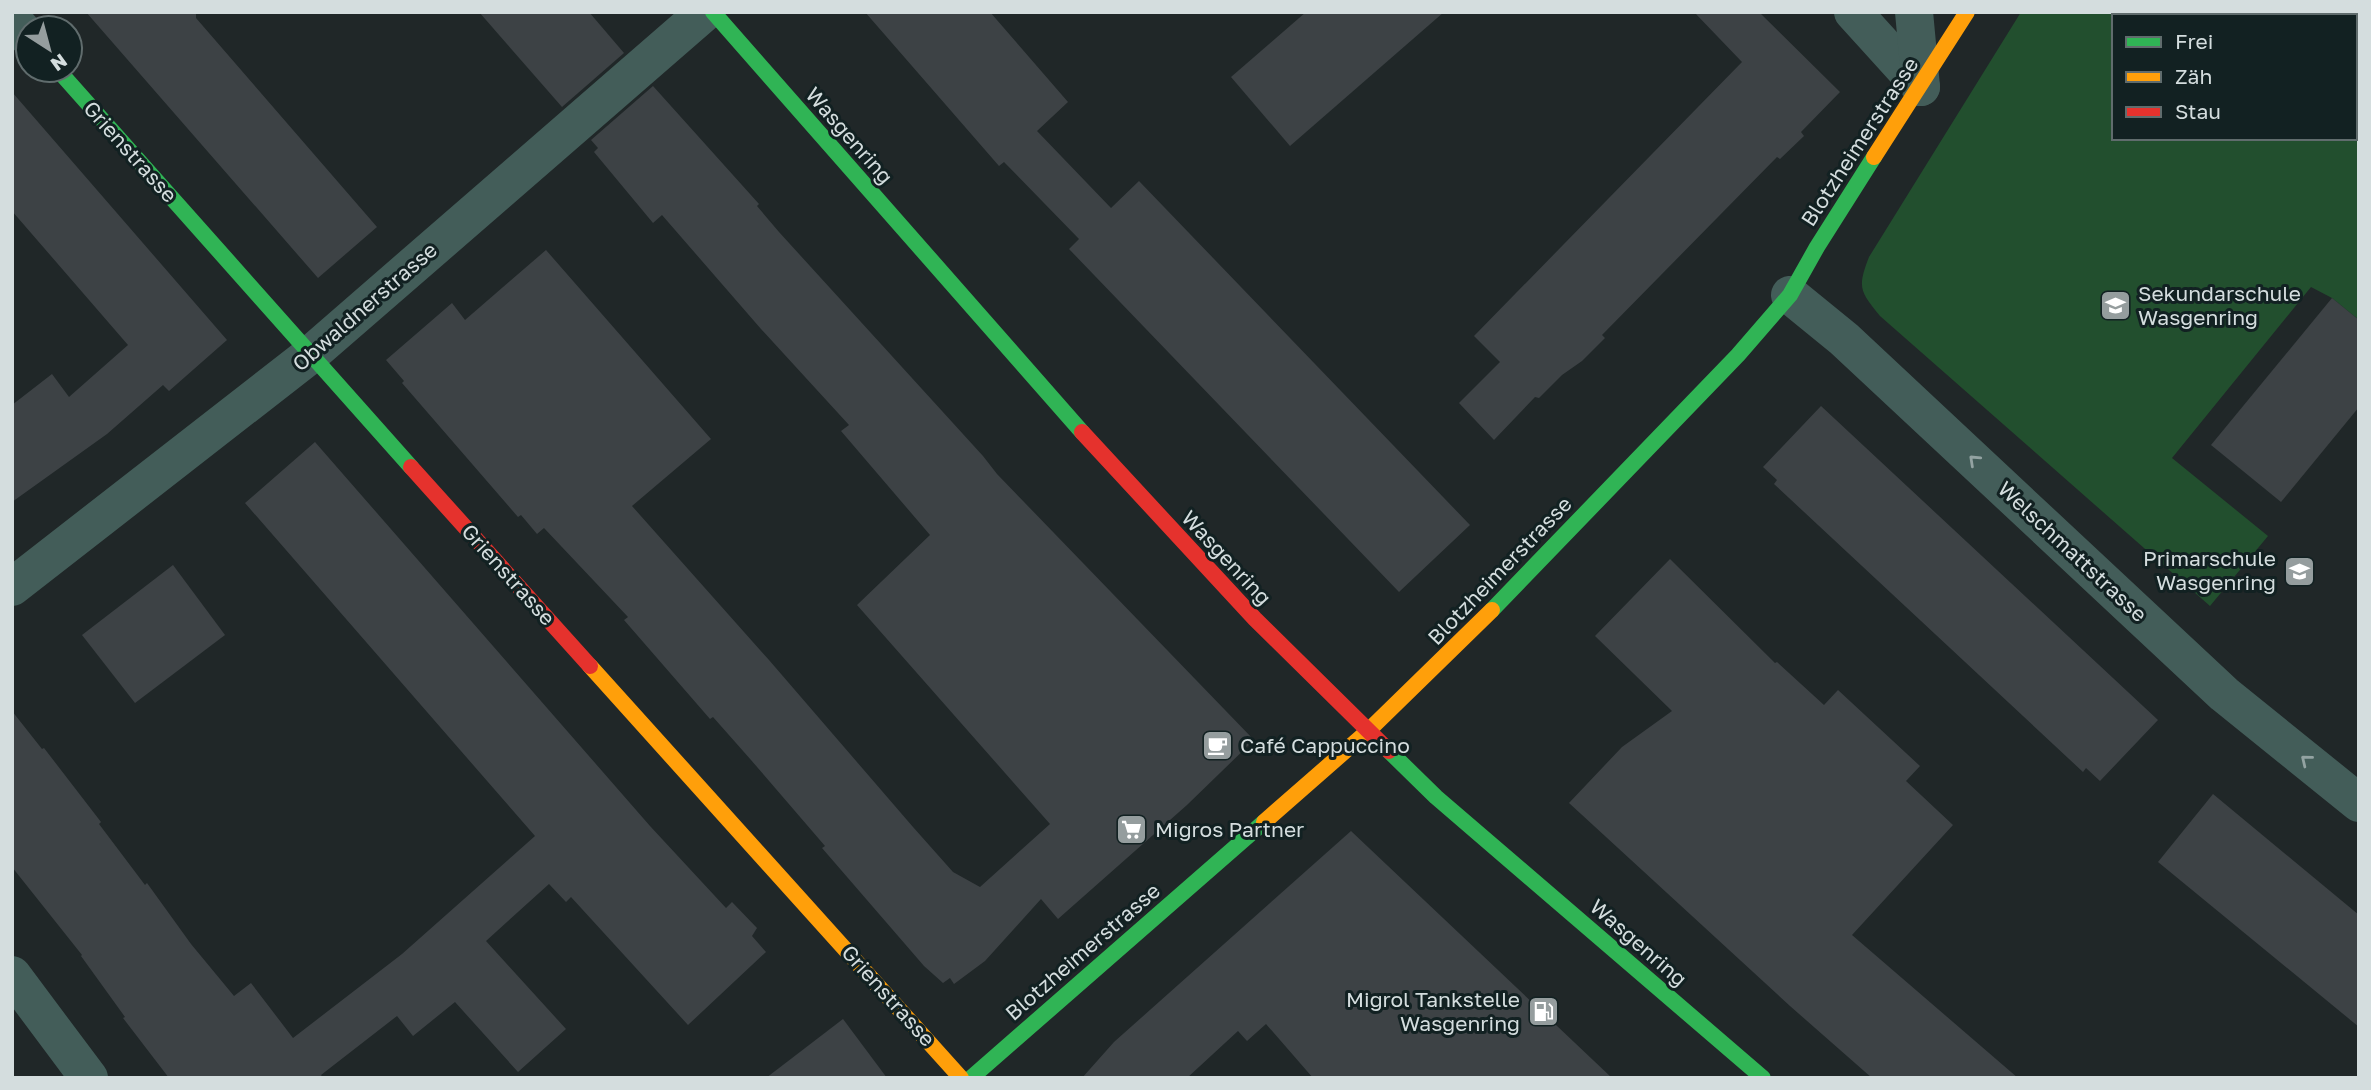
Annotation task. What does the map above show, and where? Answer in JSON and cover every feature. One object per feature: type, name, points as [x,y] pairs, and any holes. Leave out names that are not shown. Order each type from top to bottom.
[{"type":"street","name":"Obwaldnerstrasse","points":[[12,587],[310,355],[705,12]]},
{"type":"street","name":"Wasgenring","points":[[713,12],[1103,456],[1255,619],[1436,797],[1763,1078]]},
{"type":"street","points":[[1853,12],[1920,87]]},
{"type":"street","points":[[1914,12],[1920,87]]},
{"type":"street","name":"Blotzheimerstrasse","points":[[971,1078],[1368,731],[1455,648],[1738,355],[1790,295],[1817,247],[1967,12]]},
{"type":"street","name":"Grienstrasse","points":[[70,84],[310,355],[961,1078]]},
{"type":"street","name":"Welschmattstrasse","points":[[1790,295],[1844,339],[2224,694],[2359,803]]},
{"type":"street","points":[[12,975],[89,1078]]},
{"type":"green space","name":"Sekundarschule Wasgenring","points":[[2021,12],[2247,14],[2112,14],[2112,140],[2357,140],[2357,104],[2359,106],[2359,320],[2332,298],[2311,287],[2172,458],[2268,536],[2210,606],[1880,316],[1862,289],[1869,257]]},
{"type":"building","points":[[86,12],[196,12],[196,18],[377,227],[318,278]]},
{"type":"building","points":[[479,12],[589,12],[624,53],[562,107]]},
{"type":"building","points":[[865,12],[990,12],[1068,102],[1037,131],[1111,208],[1139,181],[1470,525],[1399,592],[1069,249],[1079,239],[1004,162],[999,166]]},
{"type":"building","points":[[1306,12],[1444,12],[1290,146],[1231,77]]},
{"type":"building","points":[[1694,12],[1759,12],[1840,92],[1801,132],[1804,136],[1780,159],[1777,157],[1602,335],[1605,338],[1539,398],[1535,397],[1494,440],[1459,403],[1500,362],[1474,336],[1742,62]]},
{"type":"building","points":[[653,86],[759,204],[757,206],[779,232],[997,474],[1254,740],[1187,805],[1058,919],[1041,899],[985,961],[954,984],[950,978],[943,983],[924,966],[822,848],[825,846],[751,760],[713,717],[710,719],[624,620],[628,617],[544,528],[537,534],[521,515],[518,517],[402,383],[404,381],[386,360],[452,303],[465,320],[546,250],[711,439],[632,506],[913,827],[953,872],[980,887],[1050,824],[857,605],[930,535],[841,431],[849,425],[662,215],[653,223],[594,152],[598,148],[591,140]]},
{"type":"building","points":[[12,92],[227,340],[169,391],[163,385],[107,434],[12,502],[12,405],[52,374],[69,397],[128,345],[12,211]]},
{"type":"building","points":[[2332,298],[2359,320],[2359,407],[2281,502],[2211,445]]},
{"type":"building","points":[[1821,406],[2158,720],[2100,781],[2086,768],[2083,772],[1774,484],[1777,480],[1763,467]]},
{"type":"building","points":[[315,442],[650,826],[726,908],[732,902],[757,928],[752,936],[766,952],[688,1025],[571,897],[566,902],[549,884],[486,941],[566,1029],[518,1072],[455,1002],[413,1036],[397,1016],[321,1075],[323,1078],[169,1078],[123,1018],[125,1017],[82,955],[12,867],[12,711],[42,749],[44,748],[145,885],[147,883],[191,944],[234,996],[251,983],[293,1038],[402,954],[535,836],[245,503]]},
{"type":"building","points":[[1670,559],[1775,663],[1824,705],[1838,690],[1920,766],[1906,781],[1953,825],[1852,935],[2018,1078],[1872,1078],[1569,803],[1622,747],[1672,711],[1595,636]]},
{"type":"building","points":[[173,565],[225,635],[135,703],[82,635]]},
{"type":"building","points":[[2213,794],[2359,915],[2359,1027],[2158,862]]},
{"type":"building","points":[[1351,831],[1612,1078],[1313,1078],[1266,1024],[1247,1041],[1238,1031],[1187,1078],[1082,1078],[1114,1042]]},
{"type":"building","points":[[843,1019],[887,1078],[766,1078]]},
{"type":"traffic: fast","points":[[713,12],[1082,432]]},
{"type":"traffic: fast","points":[[70,84],[411,467]]},
{"type":"traffic: fast","points":[[1492,610],[1738,355],[1790,295],[1874,157]]},
{"type":"traffic: fast","points":[[1389,751],[1436,797],[1763,1078]]},
{"type":"traffic: fast","points":[[971,1078],[1264,822]]},
{"type":"traffic: slow","points":[[1874,157],[1967,12]]},
{"type":"traffic: slow","points":[[1264,822],[1368,731],[1492,610]]},
{"type":"traffic: slow","points":[[590,666],[961,1078]]},
{"type":"traffic: jam","points":[[1082,432],[1255,619],[1389,751]]},
{"type":"traffic: jam","points":[[411,467],[590,666]]},
{"type":"place","name":"Sekundarschule Wasgenring","points":[[2115,306]]},
{"type":"place","name":"Primarschule Wasgenring","points":[[2299,571]]},
{"type":"place","name":"Café Cappuccino","points":[[1217,746]]},
{"type":"place","name":"Migros Partner","points":[[1132,830]]},
{"type":"place","name":"Migrol Tankstelle Wasgenring","points":[[1543,1012]]}]
